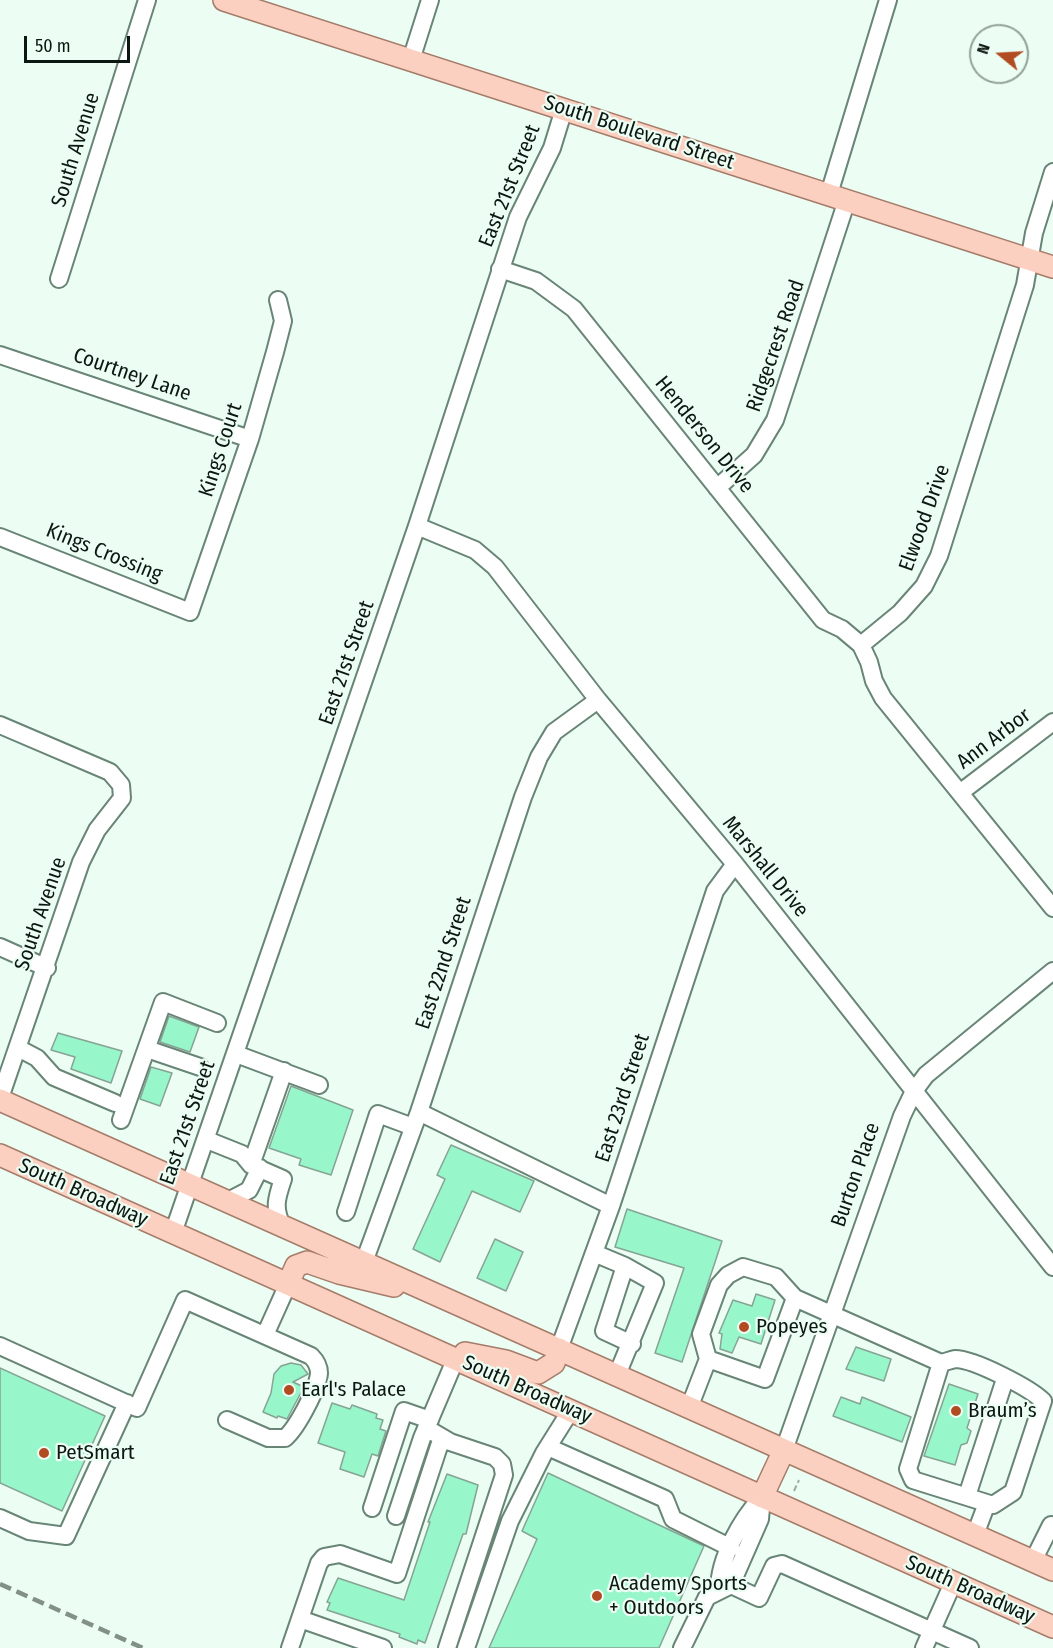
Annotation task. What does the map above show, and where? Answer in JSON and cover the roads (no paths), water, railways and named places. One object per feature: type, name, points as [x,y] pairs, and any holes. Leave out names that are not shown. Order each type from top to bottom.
[{"type":"main road","name":"South Boulevard Street","points":[[225,0],[1053,267]]},
{"type":"main road","points":[[0,1099],[1053,1570]]},
{"type":"main road","name":"South Broadway","points":[[0,1155],[1053,1627]]},
{"type":"main road","points":[[288,1284],[296,1266],[307,1262],[339,1273],[439,1296]]},
{"type":"main road","points":[[432,1347],[506,1361],[538,1373],[554,1363],[559,1349]]},
{"type":"main road","points":[[762,1497],[784,1450]]},
{"type":"street","name":"South Avenue","points":[[59,279],[147,0]]},
{"type":"street","points":[[411,60],[430,0]]},
{"type":"street","name":"Ridgecrest Road","points":[[717,488],[754,455],[776,420],[838,197],[888,0]]},
{"type":"street","name":"East 21st Street","points":[[173,1233],[417,526],[518,217],[552,148],[564,109]]},
{"type":"street","name":"Elwood Drive","points":[[861,645],[900,613],[924,586],[939,556],[1025,285],[1034,233],[1053,172]]},
{"type":"street","name":"Henderson Drive","points":[[500,269],[536,281],[574,309],[823,620],[842,629],[861,645]]},
{"type":"street","name":"Kings Court","points":[[190,612],[250,439],[283,321],[278,300]]},
{"type":"street","name":"Courtney Lane","points":[[0,355],[250,439]]},
{"type":"street","name":"Marshall Drive","points":[[417,526],[476,550],[495,567],[598,700],[735,864],[1053,1267]]},
{"type":"street","name":"Kings Crossing","points":[[0,537],[190,612]]},
{"type":"street","points":[[861,645],[883,698],[1053,909]]},
{"type":"street","name":"East 22nd Street","points":[[364,1262],[416,1120],[523,797],[539,757],[554,732],[598,700]]},
{"type":"street","name":"Ann Arbor","points":[[961,792],[1053,722]]},
{"type":"street","name":"South Avenue","points":[[0,725],[110,772],[121,785],[122,798],[97,830],[81,862],[47,968],[0,1099]]},
{"type":"street","name":"East 23rd Street","points":[[559,1349],[611,1206],[716,891],[735,864]]},
{"type":"street","points":[[0,947],[47,968]]},
{"type":"street","name":"Burton Place","points":[[784,1450],[890,1147],[914,1090],[926,1075],[1053,971]]},
{"type":"street","points":[[121,1120],[163,1002],[217,1023]]},
{"type":"street","points":[[18,1048],[37,1058],[54,1077],[115,1103]]},
{"type":"street","points":[[147,1049],[200,1067]]},
{"type":"street","points":[[236,1054],[319,1085]]},
{"type":"street","points":[[228,1201],[249,1190],[284,1071]]},
{"type":"street","points":[[346,1212],[378,1114],[416,1120],[611,1206]]},
{"type":"street","points":[[207,1140],[242,1154],[256,1167],[283,1179],[275,1202],[275,1210],[282,1226]]},
{"type":"street","points":[[594,1253],[625,1266],[655,1283],[617,1376]]},
{"type":"street","points":[[625,1266],[604,1331],[632,1344]]},
{"type":"street","points":[[689,1408],[708,1359],[701,1334],[719,1285],[728,1275],[743,1267],[776,1277],[795,1298],[941,1363],[957,1360],[1005,1379],[1034,1392],[1043,1402],[1013,1492],[993,1505],[913,1480]]},
{"type":"street","points":[[265,1335],[288,1284]]},
{"type":"street","points":[[708,1359],[765,1379],[795,1298]]},
{"type":"street","points":[[0,1346],[137,1408],[185,1300],[311,1356],[316,1362],[319,1375],[293,1431],[276,1440],[227,1420]]},
{"type":"street","points":[[396,1516],[428,1424],[456,1358]]},
{"type":"street","points":[[904,1503],[913,1480],[908,1468],[941,1363]]},
{"type":"street","points":[[967,1496],[1005,1379]]},
{"type":"street","points":[[0,1518],[29,1531],[66,1536],[127,1403]]},
{"type":"street","points":[[466,1648],[510,1521],[548,1447],[571,1410]]},
{"type":"street","points":[[372,1508],[404,1411],[428,1424],[442,1437],[495,1457],[502,1464],[504,1475],[447,1648]]},
{"type":"street","points":[[290,1648],[319,1563],[331,1554],[340,1554],[397,1574],[442,1437]]},
{"type":"street","points":[[548,1447],[665,1499],[674,1519],[731,1548]]},
{"type":"street","points":[[762,1497],[748,1514],[731,1548],[719,1578],[725,1588],[759,1598],[774,1566],[782,1564],[970,1648]]},
{"type":"street","points":[[682,1648],[707,1597],[725,1588],[760,1519],[762,1497]]},
{"type":"street","points":[[975,1535],[987,1503]]},
{"type":"street","points":[[1034,1562],[1051,1525],[1053,1526]]},
{"type":"street","points":[[924,1648],[953,1583]]},
{"type":"street","points":[[300,1619],[382,1648]]},
{"type":"railway","points":[[0,1584],[143,1648]]},
{"type":"place","name":"Popeyes","points":[[744,1327]]},
{"type":"place","name":"Earl's Palace","points":[[289,1390]]},
{"type":"place","name":"Braum’s","points":[[956,1411]]},
{"type":"place","name":"PetSmart","points":[[44,1453]]},
{"type":"place","name":"Academy Sports + Outdoors","points":[[597,1596]]}]
